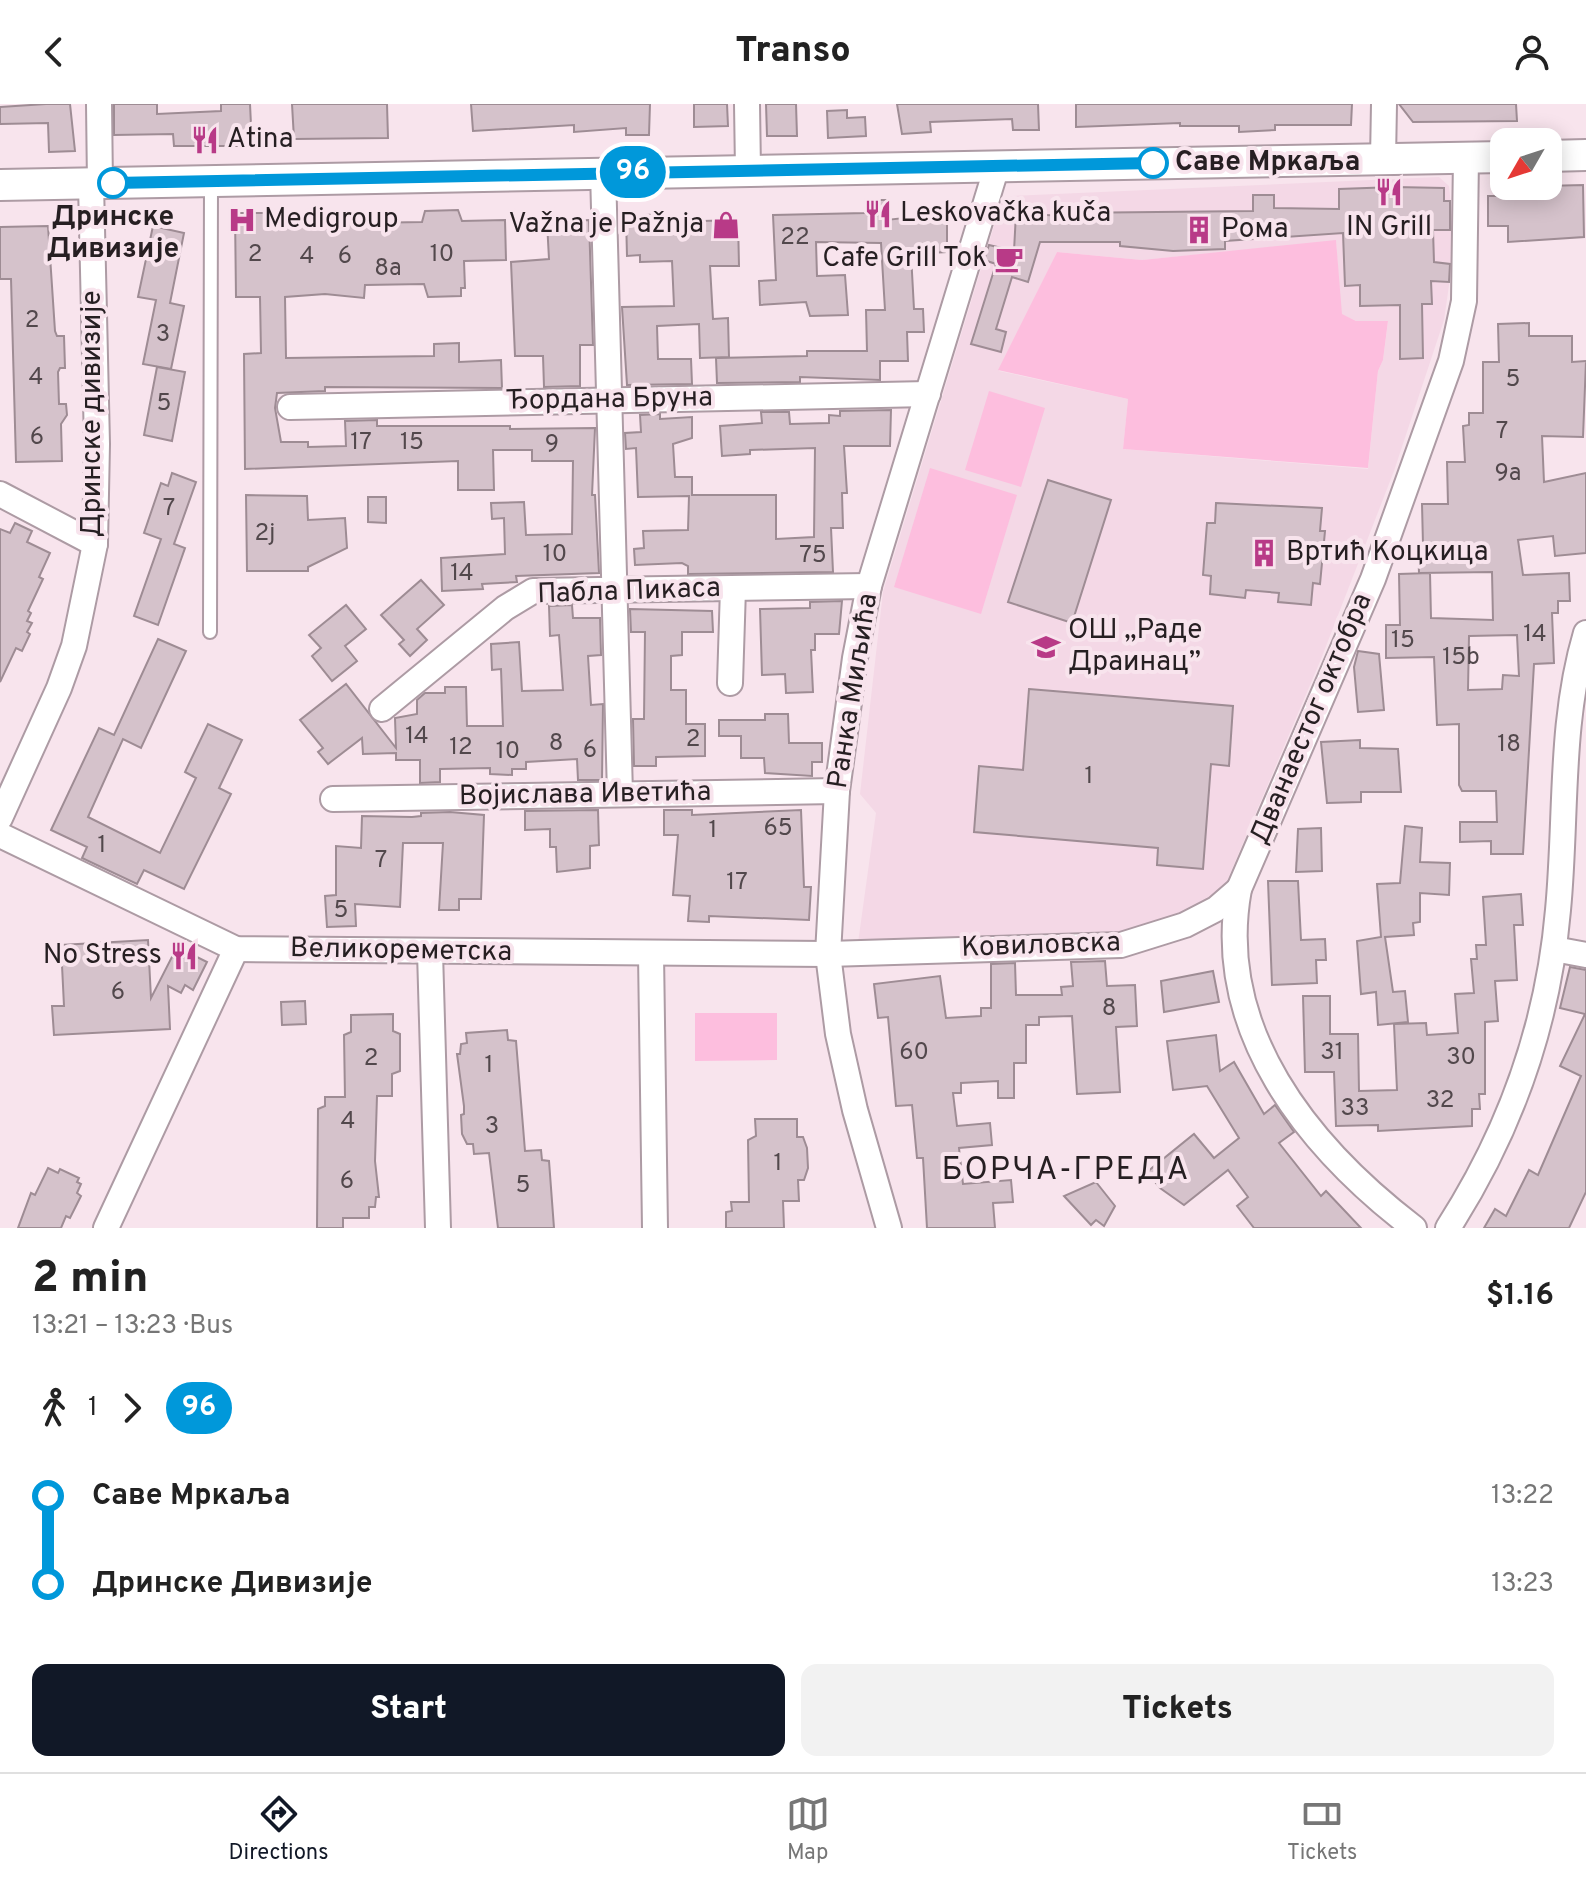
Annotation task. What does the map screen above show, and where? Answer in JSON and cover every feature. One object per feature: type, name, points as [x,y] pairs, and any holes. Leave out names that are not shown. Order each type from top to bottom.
[{"type":"street","name":"Дринске дивизије","points":[[0,818],[69,660],[84,606],[95,544],[99,104]]},
{"type":"street","points":[[747,104],[748,170]]},
{"type":"street","points":[[1383,159],[1384,104]]},
{"type":"street","points":[[1562,156],[1586,155]]},
{"type":"street","points":[[0,185],[1490,157]]},
{"type":"street","name":"Дванаестог октобра","points":[[1414,1228],[1352,1176],[1289,1098],[1254,1037],[1242,1004],[1234,968],[1232,934],[1239,889],[1373,579],[1451,361],[1464,301],[1466,158]]},
{"type":"street","name":"Ранка Миљића","points":[[889,1228],[855,1110],[838,1034],[828,954],[837,791],[855,658],[869,586],[997,166]]},
{"type":"street","points":[[603,172],[620,794]]},
{"type":"street","name":"Ђордана Бруна","points":[[290,407],[928,394]]},
{"type":"street","points":[[0,494],[95,544]]},
{"type":"street","name":"Пабла Пикаса","points":[[382,709],[519,597],[533,591],[869,586]]},
{"type":"street","points":[[730,683],[733,588]]},
{"type":"street","points":[[1448,1228],[1521,1089],[1546,1004],[1554,949],[1568,720],[1586,633]]},
{"type":"street","name":"Војислава Иветића","points":[[333,799],[837,791]]},
{"type":"street","name":"Великореметска","points":[[0,835],[236,949],[828,954]]},
{"type":"street","name":"Ковиловска","points":[[828,954],[1121,945],[1185,925],[1216,909],[1239,889]]},
{"type":"street","points":[[106,1228],[236,949]]},
{"type":"street","points":[[1554,949],[1586,955]]},
{"type":"street","points":[[430,952],[438,1228]]},
{"type":"street","points":[[651,954],[655,1228]]},
{"type":"lane","points":[[210,632],[211,181]]},
{"type":"shaded area","name":"ОШ „Раде Драинац”","points":[[1439,177],[1449,186],[1455,244],[1444,320],[1394,471],[1321,659],[1224,888],[1180,916],[1129,932],[858,943],[876,813],[860,794],[883,592],[1001,203],[1012,196]],"holes":[[[1336,241],[1341,314],[1356,321],[1388,322],[1383,360],[1378,371],[1368,469],[1123,449],[1128,399],[999,371],[1057,252],[1142,260]]]},
{"type":"shaded area","points":[[1336,240],[1342,314],[1356,321],[1388,321],[1383,360],[1378,371],[1368,468],[1123,449],[1128,399],[998,370],[1057,252],[1142,260]]},
{"type":"shaded area","points":[[989,391],[1045,408],[1021,487],[965,470]]},
{"type":"shaded area","points":[[930,468],[1017,495],[981,614],[894,587]]},
{"type":"shaded area","points":[[695,1013],[777,1013],[777,1060],[695,1061]]},
{"type":"building","points":[[70,104],[75,151],[49,152],[48,123],[0,124],[0,107]]},
{"type":"building","points":[[114,104],[157,104],[157,114],[221,111],[221,104],[250,104],[252,146],[174,146],[173,134],[114,135]]},
{"type":"building","points":[[292,104],[387,104],[388,138],[294,139]]},
{"type":"building","points":[[471,104],[650,104],[649,135],[626,135],[626,128],[574,132],[574,125],[473,131]]},
{"type":"building","points":[[694,104],[727,104],[728,126],[694,127]]},
{"type":"building","points":[[766,104],[796,104],[797,136],[767,136]]},
{"type":"building","points":[[897,104],[1038,104],[1039,130],[1013,130],[1012,119],[930,122],[931,132],[902,134]]},
{"type":"building","points":[[1076,104],[1352,104],[1351,125],[1275,125],[1275,130],[1239,132],[1239,126],[1180,126],[1180,123],[1076,127]]},
{"type":"building","points":[[1399,104],[1516,104],[1517,121],[1413,122]]},
{"type":"building","points":[[847,110],[847,118],[865,117],[866,136],[828,138],[827,111]]},
{"type":"building","points":[[1583,185],[1584,237],[1508,242],[1508,226],[1488,226],[1488,196],[1490,200],[1562,200],[1562,186]]},
{"type":"building","points":[[1444,188],[1444,201],[1450,201],[1450,230],[1433,230],[1434,262],[1450,264],[1449,282],[1431,281],[1432,304],[1422,304],[1423,358],[1400,359],[1400,305],[1360,306],[1360,285],[1345,286],[1343,233],[1225,241],[1225,249],[1173,251],[1120,246],[1120,242],[1040,242],[1028,282],[1012,277],[996,329],[1006,332],[1001,352],[971,344],[996,264],[984,260],[989,245],[1014,251],[1016,213],[1061,216],[1061,213],[1253,211],[1253,195],[1274,195],[1274,208],[1339,209],[1339,189]]},
{"type":"building","points":[[866,200],[887,200],[887,220],[947,213],[947,252],[911,254],[914,309],[923,309],[924,332],[907,332],[908,361],[880,361],[880,380],[800,377],[800,382],[717,383],[716,358],[807,356],[807,351],[867,351],[866,310],[885,310],[881,243],[816,242],[817,276],[845,275],[848,315],[810,316],[806,302],[760,305],[759,281],[776,280],[773,215],[866,213]]},
{"type":"building","points":[[458,210],[462,221],[505,220],[506,260],[464,261],[465,288],[461,288],[461,296],[428,297],[424,284],[365,285],[364,298],[325,294],[285,297],[286,358],[434,356],[434,344],[459,343],[459,362],[501,360],[502,388],[325,387],[325,391],[277,393],[275,408],[281,442],[308,442],[308,447],[346,446],[345,421],[377,420],[377,426],[595,428],[592,495],[595,495],[599,573],[516,576],[517,582],[482,584],[483,589],[442,591],[441,558],[505,554],[504,518],[492,519],[491,503],[524,502],[526,535],[572,534],[573,461],[532,461],[532,450],[493,450],[494,490],[458,490],[458,461],[245,469],[244,354],[261,353],[260,297],[236,297],[235,213],[274,213],[274,216],[307,217],[307,221],[344,221],[344,217],[365,217],[365,223],[422,222],[425,211]]},
{"type":"building","points":[[664,214],[664,222],[738,220],[739,266],[710,266],[713,319],[728,318],[729,357],[700,358],[699,324],[657,326],[658,359],[691,359],[692,384],[627,385],[622,307],[674,306],[672,261],[640,262],[640,255],[627,256],[626,216]]},
{"type":"building","points":[[589,220],[593,345],[580,345],[580,386],[544,387],[543,356],[515,356],[511,262],[549,259],[547,222]]},
{"type":"building","points":[[48,226],[55,331],[57,336],[64,336],[65,368],[60,368],[58,372],[59,404],[66,404],[67,415],[61,424],[62,461],[16,462],[11,279],[0,279],[0,227]]},
{"type":"building","points":[[153,226],[184,233],[170,303],[184,306],[171,369],[143,364],[156,300],[138,297]]},
{"type":"building","points":[[1529,323],[1529,336],[1572,336],[1572,362],[1586,361],[1583,437],[1542,436],[1544,482],[1586,473],[1586,553],[1555,556],[1553,536],[1518,540],[1523,575],[1569,573],[1570,601],[1558,601],[1558,613],[1552,613],[1554,663],[1534,664],[1523,854],[1491,854],[1491,841],[1460,842],[1460,822],[1497,822],[1496,791],[1462,791],[1459,785],[1459,724],[1437,725],[1434,657],[1386,658],[1386,625],[1400,625],[1399,574],[1430,573],[1431,618],[1493,620],[1492,572],[1419,573],[1418,545],[1423,545],[1422,504],[1448,504],[1447,462],[1465,462],[1463,426],[1469,425],[1469,413],[1483,413],[1483,362],[1499,362],[1498,324]],"holes":[[[1517,635],[1519,676],[1503,675],[1502,689],[1468,690],[1469,636]]]},
{"type":"building","points":[[157,367],[185,372],[172,441],[144,435]]},
{"type":"building","points":[[891,410],[890,446],[844,446],[847,493],[842,493],[843,528],[831,528],[833,572],[688,574],[688,566],[682,563],[635,565],[634,549],[644,548],[643,531],[688,530],[689,496],[638,497],[636,448],[626,449],[625,433],[641,432],[640,415],[660,414],[660,419],[692,417],[692,438],[673,444],[675,477],[692,477],[692,495],[776,495],[776,539],[814,537],[815,448],[750,450],[750,454],[722,456],[720,426],[762,423],[761,412],[789,412],[790,424],[829,423],[829,415],[840,416],[840,411]]},
{"type":"building","points":[[172,473],[196,482],[174,544],[185,548],[158,625],[134,616],[161,539],[144,533],[161,483],[168,486]]},
{"type":"building","points":[[1048,480],[1111,500],[1072,623],[1008,602]]},
{"type":"building","points":[[246,495],[307,496],[308,520],[345,518],[347,548],[308,567],[308,571],[247,571]]},
{"type":"building","points":[[368,497],[386,497],[386,523],[368,522]]},
{"type":"building","name":"Вртић Коцкица","points":[[1216,503],[1322,508],[1320,531],[1325,531],[1320,584],[1313,583],[1311,605],[1278,602],[1279,593],[1246,590],[1245,598],[1210,594],[1211,576],[1203,575],[1207,523],[1215,523]]},
{"type":"building","points":[[15,523],[32,531],[27,542],[50,553],[39,577],[43,579],[28,611],[31,613],[27,621],[32,623],[27,632],[30,634],[22,651],[16,648],[0,682],[0,529],[10,533]]},
{"type":"building","points":[[421,580],[444,605],[417,629],[427,640],[410,656],[399,644],[404,640],[381,615]]},
{"type":"building","points":[[842,601],[839,634],[815,634],[815,650],[811,650],[813,692],[786,693],[785,674],[762,675],[760,609],[810,608],[810,602]]},
{"type":"building","points":[[346,605],[366,629],[345,646],[357,661],[332,681],[312,656],[321,648],[309,635]]},
{"type":"building","points":[[572,605],[573,618],[600,618],[601,655],[588,656],[591,705],[603,704],[602,780],[578,780],[577,759],[526,762],[526,769],[512,769],[512,775],[490,774],[490,768],[440,769],[440,782],[420,783],[420,760],[396,760],[396,753],[363,754],[362,738],[328,764],[318,752],[323,748],[300,720],[346,684],[396,748],[395,718],[417,714],[417,700],[425,693],[445,693],[445,687],[466,687],[467,726],[503,726],[501,669],[492,670],[491,644],[519,642],[522,691],[563,690],[559,635],[550,636],[549,606]]},
{"type":"building","points":[[630,609],[712,611],[713,632],[682,632],[682,655],[671,656],[671,690],[686,690],[686,724],[705,724],[705,756],[656,757],[656,766],[634,766],[633,719],[644,719],[645,632],[631,632]]},
{"type":"building","points":[[158,639],[186,651],[141,748],[123,739],[88,817],[160,853],[196,778],[185,772],[208,724],[242,740],[219,788],[231,794],[184,889],[144,870],[137,884],[82,858],[87,847],[51,830],[99,728],[114,735]]},
{"type":"building","points":[[1358,651],[1379,654],[1384,710],[1358,712],[1354,667]]},
{"type":"building","points":[[1029,689],[1233,706],[1229,766],[1211,764],[1203,869],[1157,865],[1158,848],[974,832],[979,766],[1023,770]]},
{"type":"building","points":[[765,714],[788,714],[789,743],[822,743],[822,762],[812,762],[812,776],[765,773],[764,758],[741,758],[741,736],[719,736],[719,720],[765,720]]},
{"type":"building","points":[[1360,740],[1360,748],[1398,749],[1401,792],[1361,792],[1361,802],[1327,803],[1321,742]]},
{"type":"building","points":[[598,810],[599,845],[590,846],[590,868],[557,872],[556,847],[550,847],[550,829],[525,830],[525,811]]},
{"type":"building","points":[[664,810],[692,810],[692,815],[801,810],[804,887],[811,887],[809,920],[709,916],[709,922],[688,921],[690,896],[673,895],[678,835],[664,835]]},
{"type":"building","points":[[421,813],[484,815],[481,899],[459,899],[459,910],[439,910],[443,843],[403,843],[400,907],[355,904],[356,926],[327,927],[325,896],[336,895],[336,846],[361,848],[362,816],[412,817],[421,816]]},
{"type":"building","points":[[1405,826],[1422,828],[1420,862],[1450,863],[1449,895],[1420,893],[1420,922],[1413,923],[1414,935],[1385,937],[1393,992],[1405,991],[1408,1022],[1378,1025],[1376,992],[1361,994],[1357,941],[1381,937],[1377,884],[1400,883]]},
{"type":"building","points":[[1321,828],[1322,871],[1296,872],[1298,829]]},
{"type":"building","points":[[1268,881],[1298,881],[1301,940],[1325,939],[1326,960],[1316,960],[1317,983],[1272,985]]},
{"type":"building","points":[[1521,894],[1523,925],[1514,925],[1517,980],[1495,981],[1498,1021],[1485,1022],[1485,1094],[1479,1094],[1480,1109],[1472,1109],[1472,1126],[1378,1131],[1378,1125],[1336,1126],[1334,1072],[1305,1072],[1303,996],[1330,996],[1330,1034],[1358,1034],[1359,1091],[1397,1090],[1394,1024],[1426,1023],[1427,1035],[1458,1033],[1455,994],[1474,993],[1471,959],[1477,959],[1476,945],[1486,945],[1483,897]]},
{"type":"building","points":[[148,940],[151,998],[177,947],[207,962],[193,990],[185,985],[181,993],[168,986],[170,1029],[54,1035],[52,1006],[64,1006],[61,945]]},
{"type":"building","points":[[1105,961],[1107,986],[1135,985],[1137,1026],[1116,1027],[1120,1092],[1077,1094],[1072,1016],[1039,1017],[1039,1025],[1026,1025],[1026,1063],[1014,1063],[1014,1098],[998,1098],[998,1081],[961,1083],[961,1093],[953,1093],[957,1126],[990,1123],[992,1145],[959,1148],[963,1184],[1011,1180],[1013,1202],[993,1203],[995,1228],[927,1228],[923,1158],[917,1158],[912,1105],[896,1106],[888,1017],[878,1018],[874,984],[940,976],[946,1018],[981,1016],[981,1008],[991,1008],[991,964],[1015,963],[1016,995],[1062,995],[1061,987],[1073,986],[1071,962]]},
{"type":"building","points":[[1570,967],[1586,970],[1586,1192],[1569,1228],[1484,1228],[1495,1209],[1506,1216],[1529,1170],[1538,1175],[1581,1076],[1560,1066],[1585,1014],[1560,1008]]},
{"type":"building","points":[[1213,971],[1219,1002],[1164,1012],[1161,981]]},
{"type":"building","points":[[305,1001],[306,1024],[282,1025],[281,1002]]},
{"type":"building","points":[[393,1014],[393,1031],[400,1034],[400,1071],[392,1074],[392,1096],[377,1096],[375,1161],[379,1197],[376,1197],[375,1207],[369,1207],[369,1218],[343,1218],[343,1228],[317,1228],[318,1109],[325,1106],[325,1097],[345,1097],[344,1035],[351,1032],[351,1015]]},
{"type":"building","points":[[507,1030],[508,1040],[516,1041],[525,1151],[541,1150],[542,1160],[549,1161],[554,1228],[498,1228],[489,1153],[474,1154],[473,1144],[467,1144],[462,1134],[464,1106],[457,1054],[460,1054],[461,1044],[467,1043],[466,1033]]},
{"type":"building","points":[[1216,1035],[1220,1071],[1234,1062],[1264,1114],[1275,1105],[1294,1132],[1279,1143],[1321,1196],[1326,1191],[1361,1228],[1254,1228],[1237,1206],[1248,1197],[1228,1170],[1184,1205],[1160,1188],[1147,1172],[1194,1134],[1214,1158],[1239,1138],[1207,1086],[1173,1090],[1167,1041]]},
{"type":"building","points":[[755,1119],[797,1119],[797,1137],[803,1137],[807,1148],[808,1168],[804,1180],[798,1180],[799,1201],[783,1201],[784,1228],[726,1228],[726,1212],[732,1211],[731,1202],[749,1202],[748,1140],[756,1136]]},
{"type":"building","points":[[48,1168],[58,1173],[60,1169],[79,1178],[77,1182],[81,1184],[77,1193],[81,1196],[70,1218],[66,1216],[61,1228],[18,1228],[31,1193],[35,1195]]},
{"type":"building","points":[[1096,1182],[1115,1206],[1104,1226],[1096,1220],[1091,1225],[1064,1196]]},
{"type":"bus line","name":"96","points":[[113,183],[1153,163]]},
{"type":"place","name":"Atina","points":[[205,140]]},
{"type":"place","name":"Саве Мркаља","points":[[1153,163]]},
{"type":"place","name":"Дринске Дивизије","points":[[113,183]]},
{"type":"place","name":"IN Grill","points":[[1389,192]]},
{"type":"place","name":"Leskovačka kuča","points":[[878,214]]},
{"type":"place","name":"Medigroup","points":[[242,220]]},
{"type":"place","name":"Važna je Pažnja","points":[[726,225]]},
{"type":"place","name":"Рома","points":[[1199,230]]},
{"type":"place","name":"Cafe Grill Tok","points":[[1009,259]]},
{"type":"place","name":"Вртић Коцкица","points":[[1264,553]]},
{"type":"place","name":"ОШ „Раде Драинац”","points":[[1046,647]]},
{"type":"place","name":"No Stress","points":[[184,956]]},
{"type":"district","name":"БОРЧА-ГРЕДА","points":[[1066,1171]]}]
